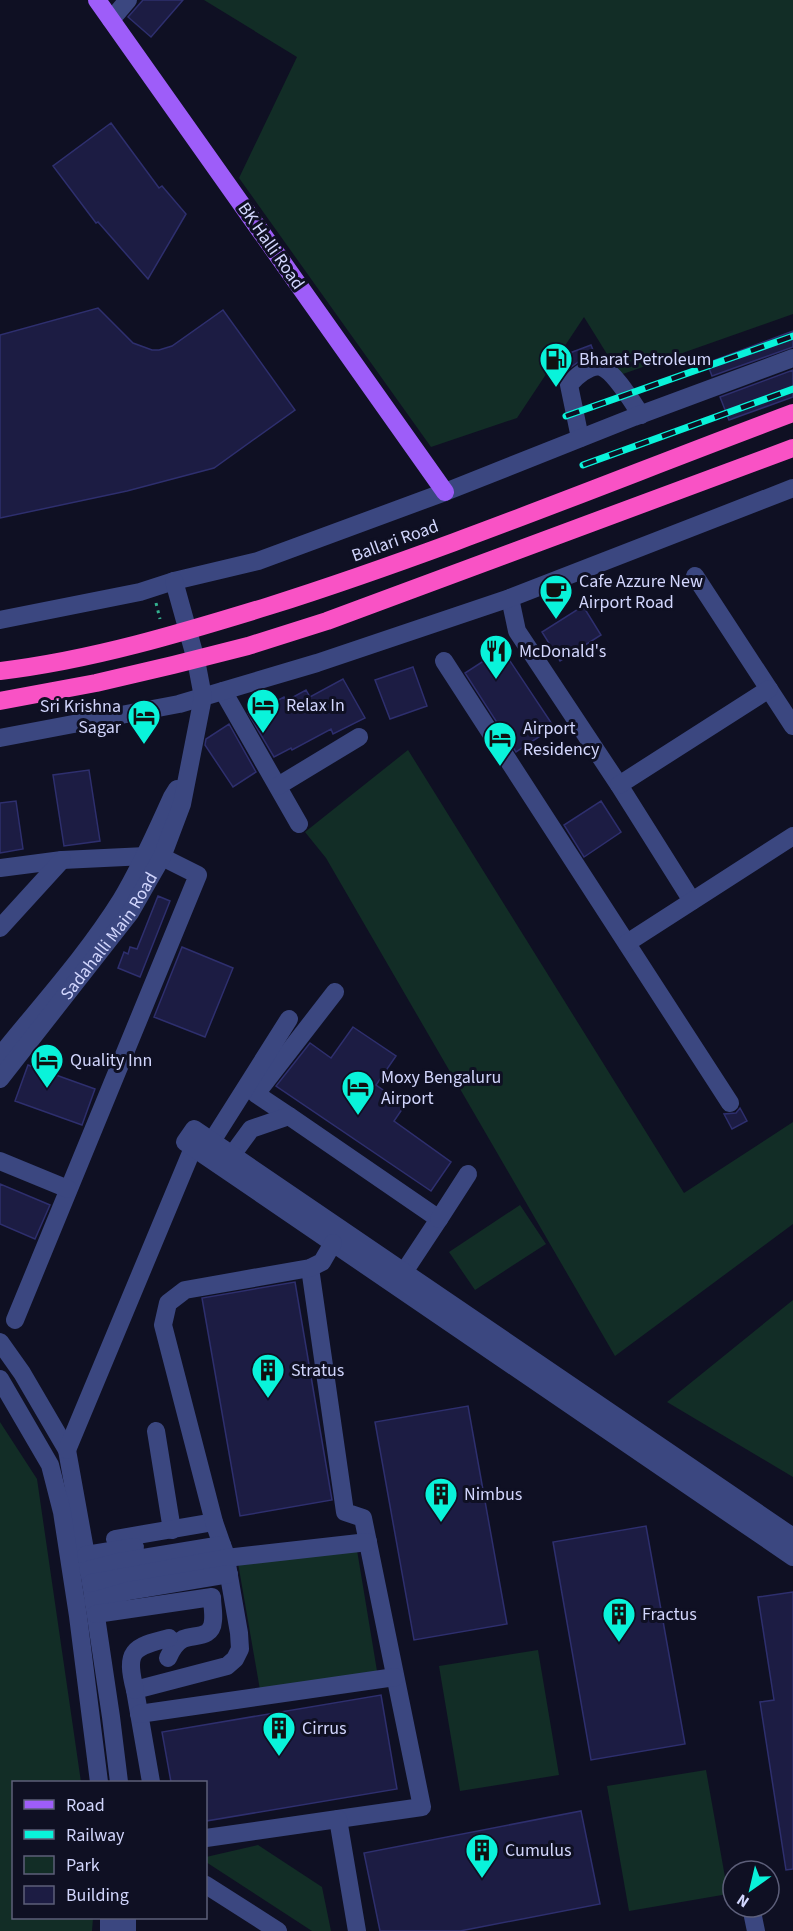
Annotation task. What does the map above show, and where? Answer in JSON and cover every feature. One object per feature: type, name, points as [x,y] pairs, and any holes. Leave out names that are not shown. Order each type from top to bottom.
[{"type":"highway","name":"Ballari Road","points":[[0,671],[87,657],[188,631],[340,583],[793,413]]},
{"type":"highway","points":[[0,701],[96,683],[196,660],[327,621],[793,448]]},
{"type":"main road","name":"BK Halli Road","points":[[97,0],[445,492]]},
{"type":"street","points":[[111,20],[128,0]]},
{"type":"street","points":[[0,620],[140,592],[174,581],[258,561],[445,492],[580,438],[793,358]]},
{"type":"street","points":[[580,438],[569,385],[588,369],[603,368],[610,373],[641,415]]},
{"type":"street","points":[[0,738],[179,704],[317,663],[510,598],[793,488]]},
{"type":"street","points":[[695,576],[793,726]]},
{"type":"street","points":[[174,581],[196,660],[203,697]]},
{"type":"street","points":[[510,598],[517,631],[619,785],[692,901]]},
{"type":"street","points":[[444,661],[730,1103]]},
{"type":"street","points":[[619,785],[769,689]]},
{"type":"street","points":[[223,691],[299,824]]},
{"type":"street","name":"Sadahalli Main Road","points":[[0,1079],[130,913],[154,857],[172,797],[186,776],[203,697]]},
{"type":"street","points":[[278,786],[359,737]]},
{"type":"street","points":[[627,943],[793,836]]},
{"type":"street","points":[[0,868],[62,860],[154,857],[198,875],[15,1320]]},
{"type":"street","name":"Sadahalli Main Road","points":[[0,1056],[85,951],[154,857]]},
{"type":"street","points":[[0,928],[62,860]]},
{"type":"street","points":[[212,1141],[335,992]]},
{"type":"street","points":[[251,1091],[290,1019]]},
{"type":"street","points":[[251,1091],[439,1219]]},
{"type":"street","points":[[232,1155],[251,1129],[289,1116]]},
{"type":"street","points":[[190,1139],[212,1141],[793,1537]]},
{"type":"street","points":[[190,1139],[333,1243],[793,1557]]},
{"type":"street","points":[[67,1450],[190,1139]]},
{"type":"street","points":[[0,1161],[68,1189]]},
{"type":"street","points":[[404,1272],[468,1174]]},
{"type":"street","points":[[135,1690],[227,1666],[235,1659],[240,1649],[222,1547],[163,1324],[168,1303],[185,1290],[310,1268],[321,1262],[333,1243]]},
{"type":"street","points":[[207,1838],[422,1807],[363,1518],[345,1512],[310,1268]]},
{"type":"street","points":[[0,1342],[22,1373],[67,1450],[111,1717],[118,1781]]},
{"type":"street","points":[[0,1379],[50,1465],[62,1512],[83,1555],[78,1616],[99,1781]]},
{"type":"street","points":[[156,1431],[172,1530]]},
{"type":"street","points":[[83,1555],[172,1530],[222,1547]]},
{"type":"street","points":[[83,1555],[368,1542]]},
{"type":"street","points":[[83,1555],[222,1547]]},
{"type":"street","points":[[94,1608],[222,1547]]},
{"type":"street","points":[[94,1608],[212,1597],[214,1624],[208,1633],[183,1639],[173,1647],[168,1658]]},
{"type":"street","points":[[151,1781],[129,1668],[134,1654],[144,1644],[169,1638]]},
{"type":"street","points":[[139,1714],[395,1677]]},
{"type":"street","points":[[338,1819],[357,1931]]},
{"type":"street","points":[[207,1886],[278,1931]]},
{"type":"path","points":[[156,603],[160,619]]},
{"type":"green space","points":[[204,0],[793,0],[793,314],[620,375],[584,317],[517,418],[431,447],[239,178],[297,57]]},
{"type":"green space","points":[[408,750],[684,1193],[793,1122],[793,1224],[615,1356],[326,858],[305,832]]},
{"type":"green space","points":[[520,1205],[546,1244],[475,1290],[449,1252]]},
{"type":"green space","points":[[793,1300],[793,1477],[667,1402]]},
{"type":"green space","points":[[0,1422],[37,1479],[81,1781],[12,1781],[12,1919],[93,1919],[92,1931],[0,1931]]},
{"type":"green space","points":[[356,1544],[377,1671],[260,1690],[238,1563]]},
{"type":"green space","points":[[538,1650],[559,1775],[460,1791],[439,1666]]},
{"type":"green space","points":[[706,1770],[722,1859],[721,1895],[629,1911],[607,1786]]},
{"type":"green space","points":[[258,1845],[322,1887],[331,1931],[312,1931],[207,1863],[207,1857]]},
{"type":"building","points":[[143,0],[183,0],[151,37],[128,17]]},
{"type":"building","points":[[111,123],[159,188],[162,186],[186,214],[148,279],[98,222],[96,223],[53,166]]},
{"type":"building","points":[[98,308],[133,343],[152,350],[172,346],[223,310],[295,410],[214,468],[127,491],[0,518],[0,335]]},
{"type":"building","points":[[793,331],[793,347],[712,376],[707,363]]},
{"type":"building","points":[[591,345],[595,355],[584,358],[571,367],[567,354]]},
{"type":"building","points":[[793,370],[793,397],[729,420],[720,397]]},
{"type":"building","points":[[583,606],[601,635],[560,661],[542,632]]},
{"type":"building","points":[[502,649],[554,727],[516,752],[465,673]]},
{"type":"building","points":[[413,667],[427,706],[390,719],[375,680]]},
{"type":"building","points":[[343,679],[365,718],[333,734],[331,729],[274,757],[248,713],[284,697],[286,701],[306,690],[310,697]]},
{"type":"building","points":[[229,724],[256,772],[233,787],[205,745],[206,739]]},
{"type":"building","points":[[89,770],[100,841],[64,846],[53,775]]},
{"type":"building","points":[[16,801],[23,849],[0,853],[0,803]]},
{"type":"building","points":[[601,801],[621,832],[584,857],[564,825]]},
{"type":"building","points":[[158,896],[170,901],[140,977],[118,968],[124,952],[128,954],[130,947],[137,949]]},
{"type":"building","points":[[182,947],[233,968],[205,1037],[154,1017]]},
{"type":"building","points":[[353,1027],[396,1056],[376,1085],[405,1105],[394,1121],[451,1162],[431,1191],[276,1086],[310,1043],[331,1058]]},
{"type":"building","points":[[28,1065],[95,1089],[82,1125],[15,1101]]},
{"type":"building","points":[[740,1108],[747,1121],[732,1129],[724,1114],[736,1113]]},
{"type":"building","points":[[0,1184],[50,1205],[35,1239],[0,1224]]},
{"type":"building","name":"Stratus","points":[[295,1282],[332,1500],[240,1516],[202,1298]]},
{"type":"building","name":"Nimbus","points":[[468,1406],[507,1624],[414,1640],[375,1422]]},
{"type":"building","name":"Fractus","points":[[646,1526],[685,1744],[591,1760],[553,1542]]},
{"type":"building","points":[[793,1592],[793,1869],[786,1870],[760,1702],[774,1700],[758,1597]]},
{"type":"building","name":"Cirrus","points":[[381,1695],[397,1789],[207,1821],[207,1781],[171,1781],[162,1732]]},
{"type":"building","name":"Cumulus","points":[[581,1811],[600,1904],[460,1931],[380,1931],[364,1853]]},
{"type":"railway","points":[[566,416],[793,336]]},
{"type":"railway","points":[[583,465],[793,389]]},
{"type":"place","name":"Bharat Petroleum","points":[[556,388]]},
{"type":"place","name":"Cafe Azzure New Airport Road","points":[[556,620]]},
{"type":"place","name":"McDonald's","points":[[496,680]]},
{"type":"place","name":"Relax In","points":[[263,734]]},
{"type":"place","name":"Sri Krishna Sagar","points":[[144,745]]},
{"type":"place","name":"Airport Residency","points":[[500,767]]},
{"type":"place","name":"Quality Inn","points":[[47,1089]]},
{"type":"place","name":"Moxy Bengaluru Airport","points":[[358,1116]]},
{"type":"place","name":"Stratus","points":[[268,1399]]},
{"type":"place","name":"Nimbus","points":[[441,1523]]},
{"type":"place","name":"Fractus","points":[[619,1643]]},
{"type":"place","name":"Cirrus","points":[[279,1757]]},
{"type":"place","name":"Cumulus","points":[[482,1879]]}]
